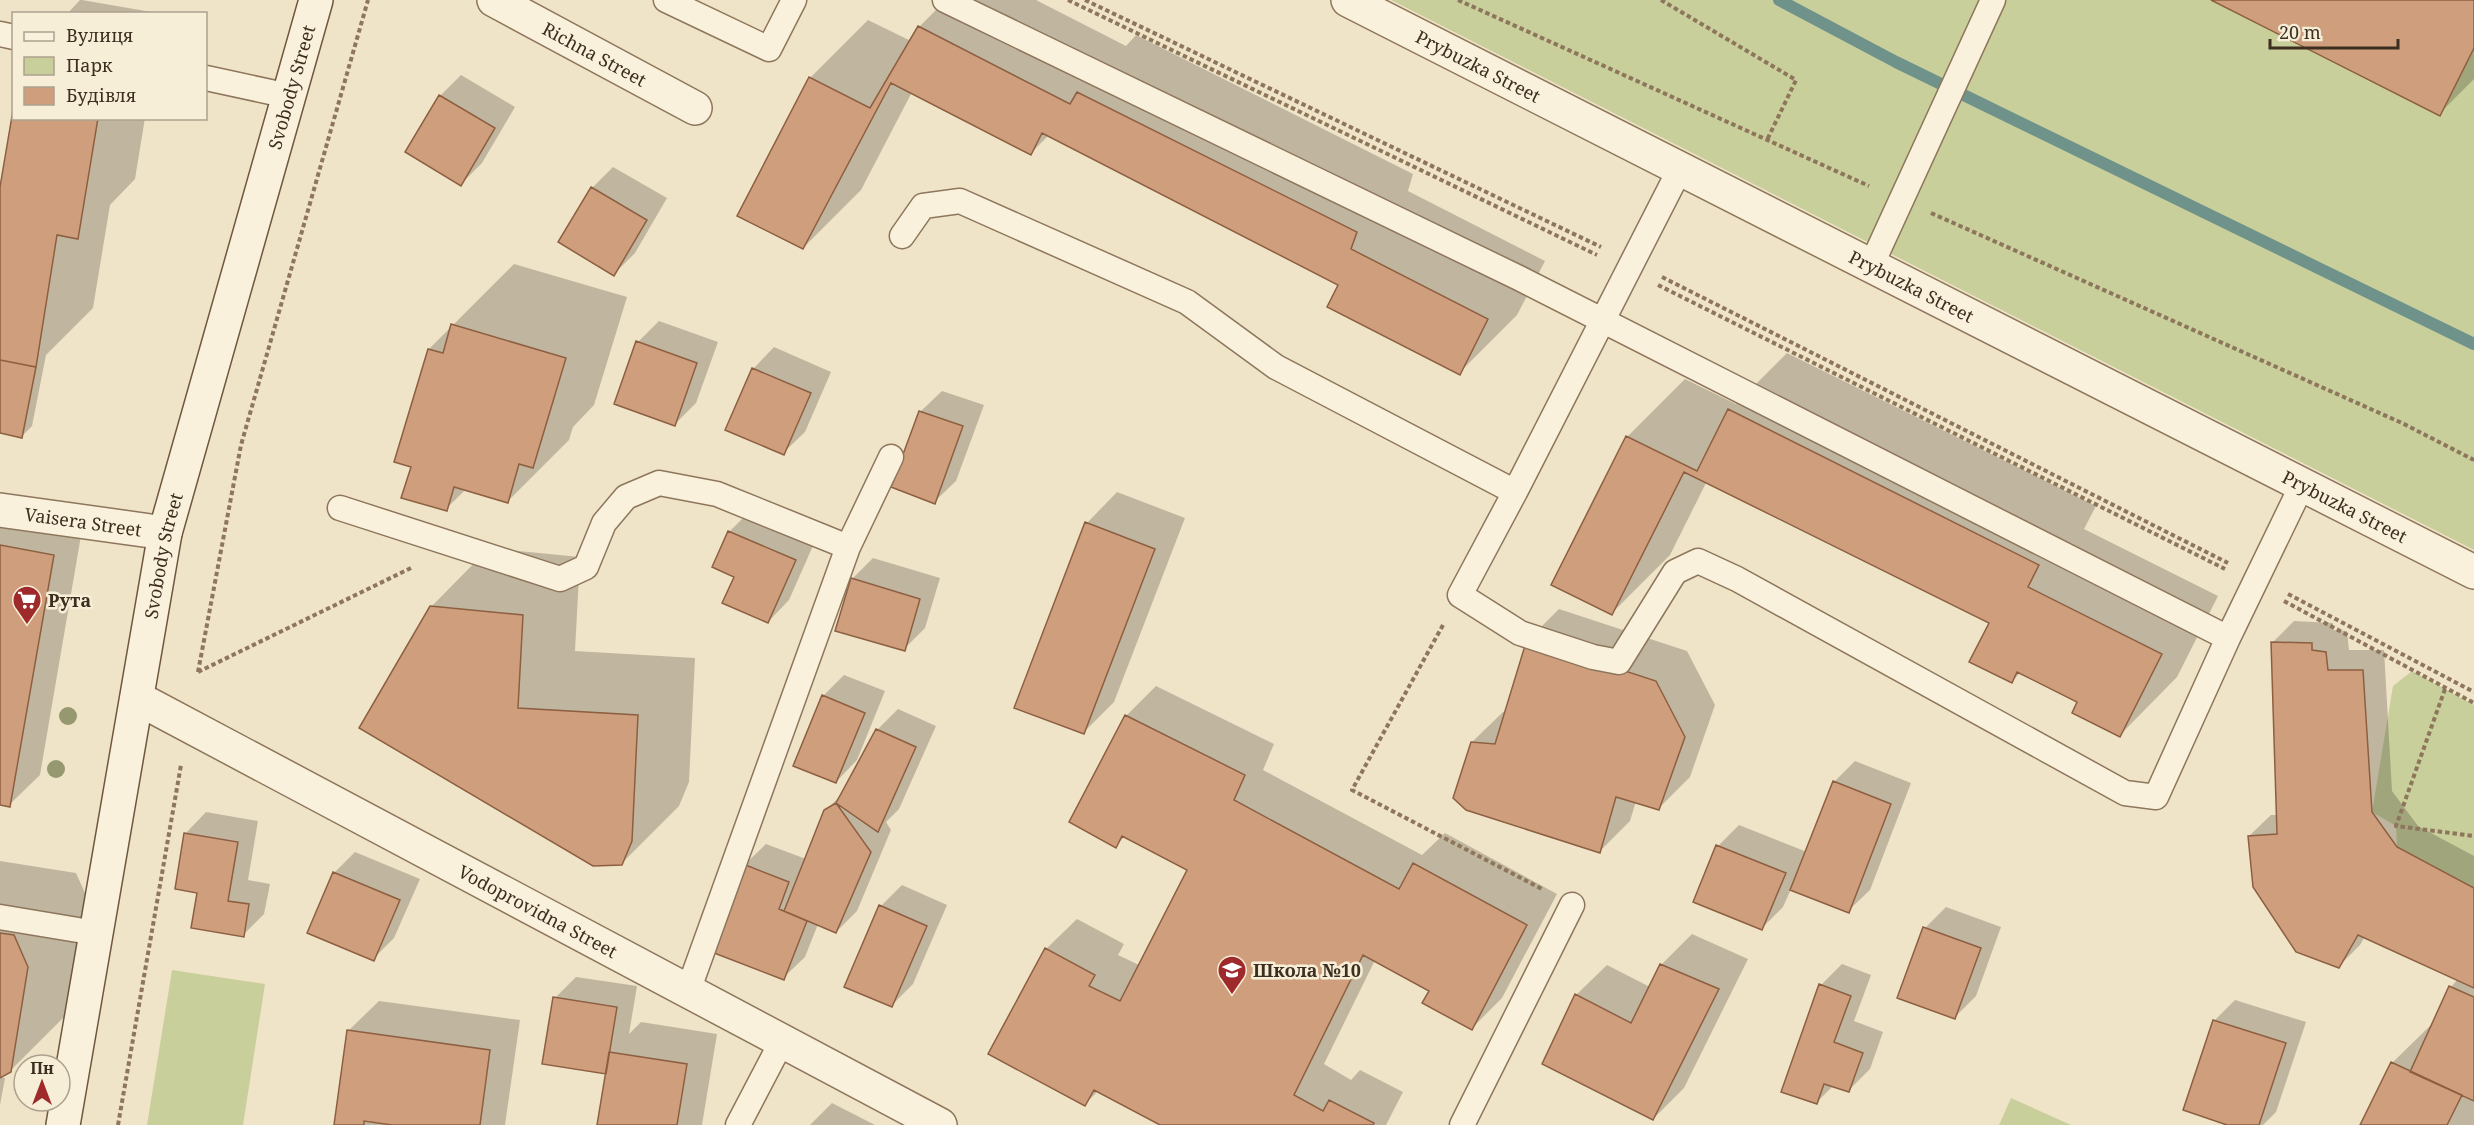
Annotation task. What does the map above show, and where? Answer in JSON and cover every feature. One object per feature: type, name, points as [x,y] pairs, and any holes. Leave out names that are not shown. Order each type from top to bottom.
[{"type":"street","name":"Svobody Street","points":[[63,1125],[165,533],[316,0]]},
{"type":"street","name":"Richna Street","points":[[494,0],[695,108]]},
{"type":"street","name":"Prybuzka Street","points":[[1348,0],[2474,572]]},
{"type":"street","name":"Vaisera Street","points":[[0,510],[165,533]]},
{"type":"street","name":"Vodoprovidna Street","points":[[137,698],[940,1125]]},
{"type":"lane","points":[[666,0],[769,49],[794,0]]},
{"type":"lane","points":[[945,0],[1508,273],[2228,638]]},
{"type":"lane","points":[[1871,266],[1993,0]]},
{"type":"lane","points":[[207,78],[289,96]]},
{"type":"lane","points":[[1680,169],[1460,595],[1520,633],[1593,657],[1619,662],[1675,572],[1698,561],[1737,579],[2125,793],[2156,798],[2228,638],[2302,484]]},
{"type":"lane","points":[[902,236],[923,206],[960,201],[1187,302],[1276,367],[1515,492]]},
{"type":"lane","points":[[688,991],[848,547],[891,457]]},
{"type":"lane","points":[[340,508],[560,579],[586,567],[604,523],[626,496],[659,483],[717,494],[848,547]]},
{"type":"lane","points":[[1462,1125],[1572,905]]},
{"type":"lane","points":[[0,917],[96,933]]},
{"type":"lane","points":[[738,1125],[782,1041]]},
{"type":"path","points":[[368,0],[241,445],[198,672],[457,546]]},
{"type":"path","points":[[1068,0],[1630,266],[2177,544],[2255,581],[2445,689],[2474,703]]},
{"type":"path","points":[[1085,0],[1630,266],[2474,692]]},
{"type":"path","points":[[1458,0],[1902,201],[2402,423],[2474,460]]},
{"type":"path","points":[[1661,0],[1796,80],[1767,140]]},
{"type":"path","points":[[1442,628],[1352,790],[1572,905]]},
{"type":"path","points":[[2445,689],[2396,826],[2474,836]]},
{"type":"path","points":[[118,1125],[182,756]]},
{"type":"green space","points":[[1391,0],[2474,0],[2474,550]]},
{"type":"green space","points":[[2412,671],[2474,705],[2474,888],[2397,847],[2396,826],[2372,812],[2393,686]]},
{"type":"green space","points":[[172,970],[265,984],[243,1125],[147,1125]]},
{"type":"green space","points":[[2011,1098],[2071,1125],[1999,1125]]},
{"type":"building","points":[[2211,0],[2474,0],[2474,48],[2440,116]]},
{"type":"building","points":[[918,26],[1070,104],[1077,92],[1357,232],[1351,249],[1488,319],[1460,375],[1327,307],[1338,285],[1042,133],[1031,155],[891,83],[803,249],[737,216],[809,77],[870,108]]},
{"type":"building","points":[[439,95],[495,128],[461,186],[405,152]]},
{"type":"building","points":[[12,116],[12,120],[98,120],[78,239],[57,235],[36,367],[0,360],[0,187]]},
{"type":"building","points":[[591,187],[647,220],[614,276],[558,242]]},
{"type":"building","points":[[451,324],[566,358],[533,468],[519,464],[508,503],[454,487],[447,511],[401,498],[411,467],[394,462],[428,349],[443,353]]},
{"type":"building","points":[[636,341],[697,363],[675,426],[614,404]]},
{"type":"building","points":[[0,360],[36,367],[22,438],[0,433]]},
{"type":"building","points":[[752,368],[811,393],[784,455],[725,430]]},
{"type":"building","points":[[1728,409],[2039,565],[2028,587],[2162,654],[2120,737],[2072,713],[2077,702],[2017,672],[2012,683],[1969,662],[1989,623],[1684,472],[1612,615],[1551,585],[1626,436],[1697,471]]},
{"type":"building","points":[[919,411],[963,426],[935,504],[891,487]]},
{"type":"building","points":[[1085,522],[1155,549],[1084,734],[1014,708]]},
{"type":"building","points":[[728,531],[796,560],[768,623],[722,603],[734,577],[712,567]]},
{"type":"building","points":[[0,545],[54,555],[10,807],[0,805]]},
{"type":"building","points":[[851,578],[920,599],[905,651],[835,631]]},
{"type":"building","points":[[430,606],[523,615],[518,708],[638,715],[632,841],[622,865],[593,866],[359,728]]},
{"type":"building","points":[[1527,639],[1656,681],[1685,737],[1659,810],[1616,797],[1600,853],[1466,810],[1453,798],[1471,742],[1495,744]]},
{"type":"building","points":[[2271,642],[2312,643],[2312,650],[2326,652],[2328,670],[2363,670],[2372,812],[2397,847],[2474,888],[2474,988],[2358,935],[2339,968],[2296,952],[2253,887],[2248,836],[2277,834]]},
{"type":"building","points":[[822,695],[865,713],[836,783],[793,766]]},
{"type":"building","points":[[1125,715],[1245,775],[1234,800],[1399,889],[1413,863],[1527,925],[1472,1030],[1422,1003],[1429,991],[1363,955],[1294,1095],[1323,1111],[1329,1100],[1374,1123],[1373,1125],[1160,1125],[1094,1090],[1085,1106],[988,1054],[1045,948],[1095,975],[1089,986],[1120,1001],[1187,870],[1122,836],[1116,848],[1069,822]]},
{"type":"building","points":[[876,729],[916,747],[878,832],[836,803]]},
{"type":"building","points":[[1833,781],[1891,804],[1849,913],[1790,890]]},
{"type":"building","points":[[836,803],[871,852],[836,933],[784,911],[824,810]]},
{"type":"building","points":[[184,833],[238,842],[228,901],[249,904],[244,937],[191,928],[197,893],[175,889]]},
{"type":"building","points":[[1716,845],[1786,873],[1762,930],[1693,902]]},
{"type":"building","points":[[743,864],[789,882],[779,909],[807,921],[784,980],[709,951]]},
{"type":"building","points":[[333,872],[400,900],[374,961],[307,933]]},
{"type":"building","points":[[879,905],[927,926],[892,1007],[844,987]]},
{"type":"building","points":[[1923,927],[1981,948],[1955,1019],[1897,998]]},
{"type":"building","points":[[0,933],[14,935],[28,967],[14,1053],[12,1053],[11,1072],[0,1078]]},
{"type":"building","points":[[1660,964],[1719,989],[1653,1120],[1542,1064],[1575,994],[1631,1023]]},
{"type":"building","points":[[1819,984],[1851,996],[1834,1042],[1863,1053],[1849,1092],[1824,1084],[1817,1104],[1781,1092]]},
{"type":"building","points":[[2449,986],[2474,997],[2474,1101],[2410,1072]]},
{"type":"building","points":[[553,997],[617,1007],[606,1074],[542,1064]]},
{"type":"building","points":[[2213,1020],[2286,1043],[2259,1125],[2227,1125],[2183,1110]]},
{"type":"building","points":[[347,1030],[490,1050],[480,1125],[392,1125],[364,1121],[364,1125],[334,1125]]},
{"type":"building","points":[[609,1052],[687,1064],[677,1125],[597,1125]]},
{"type":"building","points":[[2391,1062],[2462,1095],[2447,1125],[2360,1125]]},
{"type":"waterway","points":[[1779,0],[1896,62],[2474,344]]},
{"type":"place","name":"Рута","points":[[27,626]]},
{"type":"place","name":"Школа №10","points":[[1232,996]]}]
